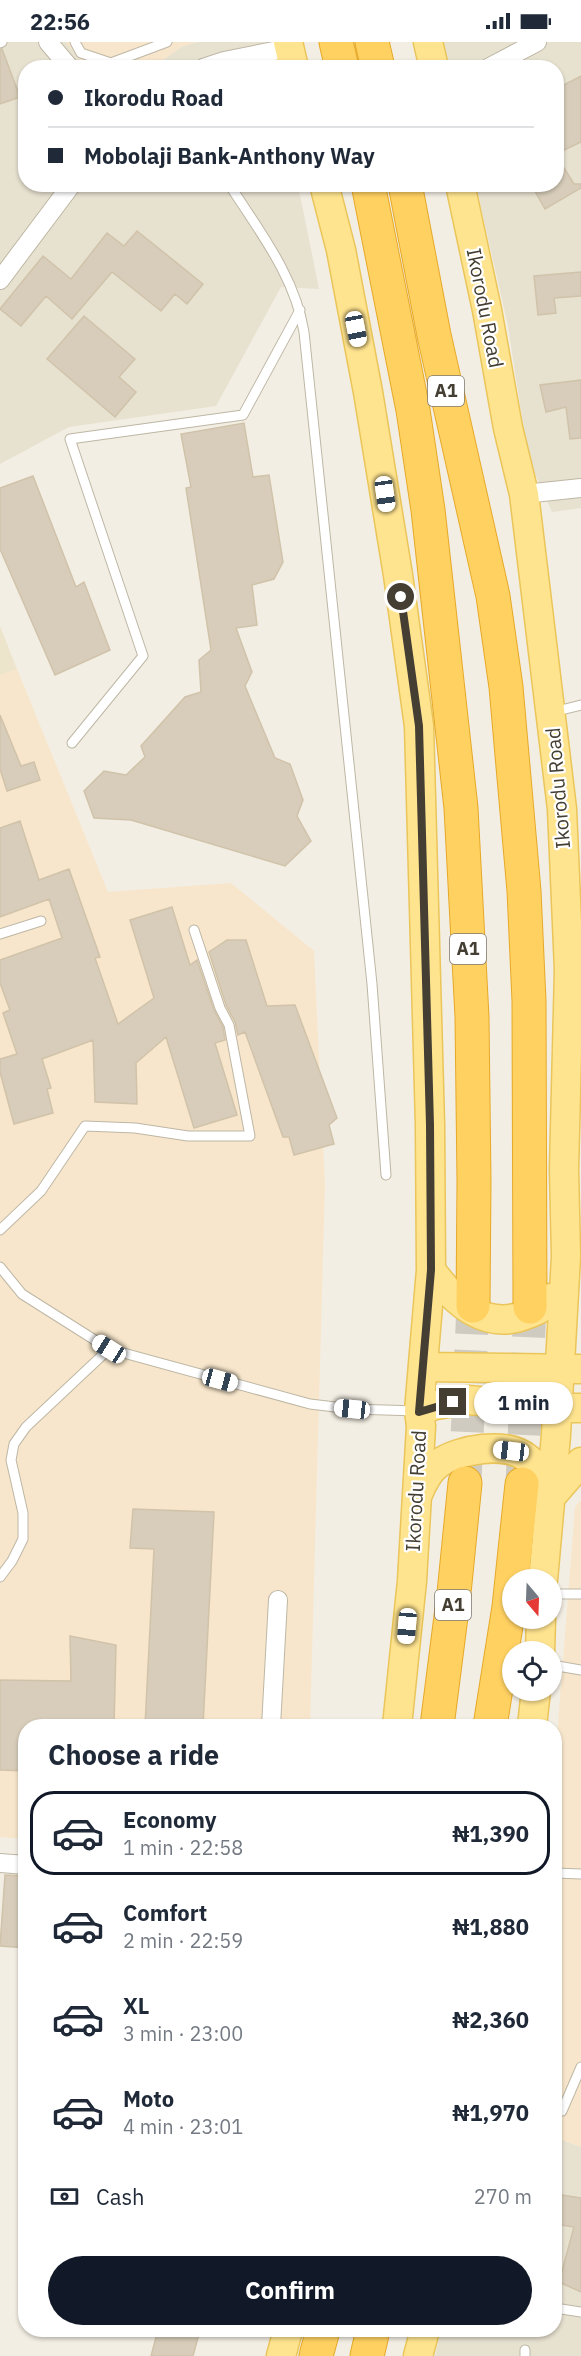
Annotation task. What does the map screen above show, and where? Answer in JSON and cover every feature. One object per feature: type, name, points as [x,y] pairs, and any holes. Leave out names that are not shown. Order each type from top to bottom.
[{"type":"highway","points":[[336,42],[340,60]]},
{"type":"highway","points":[[372,42],[376,60]]},
{"type":"highway","name":"A1","points":[[370,192],[413,410],[428,510],[461,808],[472,1017],[473,1306]]},
{"type":"highway","name":"A1","points":[[407,192],[439,358],[493,596],[506,687],[524,891],[529,1001],[530,1307]]},
{"type":"highway","name":"A1","points":[[438,1719],[465,1483]]},
{"type":"highway","name":"Ikorodu Road","points":[[491,1719],[509,1607],[536,1491]]},
{"type":"highway","points":[[316,2356],[321,2337]]},
{"type":"highway","points":[[367,2356],[372,2337]]},
{"type":"main road","points":[[428,42],[432,60]]},
{"type":"main road","name":"Ikorodu Road","points":[[326,192],[341,250],[370,403],[419,726],[430,1125],[431,1270],[419,1412],[412,1581],[399,1719]]},
{"type":"main road","name":"Ikorodu Road","points":[[462,192],[487,310],[508,428],[524,495],[562,809],[568,970],[573,1264],[569,1408],[536,1491],[542,1569]]},
{"type":"main road","points":[[431,1270],[462,1304],[485,1317],[508,1321],[536,1311],[548,1302],[557,1284],[573,1264]]},
{"type":"main road","points":[[424,1367],[570,1369]]},
{"type":"main road","points":[[419,1412],[436,1405],[468,1400],[569,1408]]},
{"type":"main road","points":[[417,1497],[426,1475],[438,1464],[469,1450],[511,1451],[527,1457],[540,1474],[536,1491]]},
{"type":"main road","points":[[536,1491],[581,1462]]},
{"type":"main road","points":[[533,1719],[535,1701]]},
{"type":"main road","points":[[281,2356],[286,2337]]},
{"type":"main road","points":[[418,2356],[423,2337]]},
{"type":"street","points":[[48,42],[63,60]]},
{"type":"street","points":[[503,60],[537,42]]},
{"type":"street","points":[[231,60],[290,52]]},
{"type":"street","points":[[0,280],[66,192]]},
{"type":"street","points":[[524,495],[581,488]]},
{"type":"street","points":[[271,1719],[278,1600]]},
{"type":"street","points":[[1,1864],[18,1865]]},
{"type":"lane","points":[[75,42],[81,53],[100,60]]},
{"type":"lane","points":[[125,60],[167,42]]},
{"type":"lane","points":[[234,192],[282,266],[300,310],[372,984],[387,1175]]},
{"type":"lane","points":[[72,743],[143,656],[70,439],[243,415],[300,310]]},
{"type":"lane","points":[[550,713],[581,705]]},
{"type":"lane","points":[[0,934],[41,921]]},
{"type":"lane","points":[[0,1230],[41,1191],[85,1126],[135,1128],[188,1136],[250,1136],[229,1025],[220,1008],[194,930]]},
{"type":"lane","points":[[0,1267],[22,1294],[109,1349],[310,1404],[352,1409],[419,1412]]},
{"type":"lane","points":[[0,1577],[12,1561],[23,1539],[23,1513],[11,1460],[14,1444],[26,1427],[109,1349]]},
{"type":"lane","points":[[562,1594],[581,1594]]},
{"type":"lane","points":[[562,1667],[581,1670]]},
{"type":"lane","points":[[562,1872],[580,1871]]},
{"type":"lane","points":[[562,2111],[581,2067]]},
{"type":"lane","points":[[562,2309],[581,2312]]},
{"type":"shaded area","points":[[0,42],[66,42],[80,60],[18,60],[18,192],[299,192],[319,289],[281,287],[216,406],[69,427],[0,464]]},
{"type":"shaded area","points":[[66,42],[197,42],[181,47],[163,60],[80,60]]},
{"type":"shaded area","points":[[197,42],[270,42],[274,60],[163,60],[181,47]]},
{"type":"shaded area","points":[[443,42],[581,42],[581,508],[552,512],[528,458],[508,326],[478,192],[564,192],[564,60],[447,60]]},
{"type":"shaded area","points":[[0,626],[17,669],[0,675]]},
{"type":"shaded area","points":[[17,669],[108,892],[231,883],[314,951],[325,1184],[310,1719],[18,1719],[18,1838],[0,1837],[0,675]]},
{"type":"shaded area","points":[[581,1500],[581,2147],[562,2140],[562,1719],[558,1719],[560,1701],[562,1701],[562,1673],[575,1507]]},
{"type":"shaded area","points":[[562,2140],[581,2147],[581,2356],[435,2356],[439,2337],[562,2337]]},
{"type":"building","points":[[2,49],[18,92],[18,98],[0,104],[0,50]]},
{"type":"building","points":[[581,76],[581,142],[564,150],[564,85]]},
{"type":"building","points":[[564,168],[574,184],[581,184],[581,188],[545,209],[535,192],[564,192]]},
{"type":"building","points":[[137,231],[203,284],[187,304],[175,294],[161,311],[112,272],[72,319],[46,296],[21,326],[0,309],[43,256],[71,279],[107,233],[124,246]]},
{"type":"building","points":[[581,272],[581,296],[554,298],[556,313],[538,315],[534,276]]},
{"type":"building","points":[[84,316],[135,359],[119,377],[136,392],[115,417],[47,359]]},
{"type":"building","points":[[581,380],[581,438],[570,439],[566,407],[546,412],[540,385]]},
{"type":"building","points":[[244,423],[253,477],[269,475],[283,562],[274,579],[252,585],[257,625],[236,628],[252,672],[245,686],[275,758],[290,764],[303,800],[297,816],[311,841],[285,866],[131,820],[94,818],[84,791],[104,771],[126,775],[145,757],[141,746],[185,697],[201,692],[199,660],[211,650],[186,488],[191,487],[181,434]]},
{"type":"building","points":[[33,476],[76,587],[84,582],[110,650],[55,675],[0,549],[0,488]]},
{"type":"building","points":[[0,715],[21,766],[34,762],[40,780],[7,791],[0,769]]},
{"type":"building","points":[[20,821],[39,880],[69,869],[100,957],[95,958],[118,1024],[154,998],[130,920],[172,907],[190,965],[197,960],[214,1010],[223,1027],[225,1040],[215,1043],[237,1115],[194,1128],[166,1037],[136,1063],[137,1104],[95,1102],[93,1040],[42,1059],[51,1088],[47,1089],[53,1113],[14,1124],[0,1072],[0,1059],[17,1054],[3,1013],[10,1010],[0,983],[0,960],[62,938],[49,899],[0,917],[0,828]]},
{"type":"building","points":[[227,940],[246,940],[267,1006],[295,1005],[337,1118],[329,1125],[334,1144],[294,1155],[289,1137],[283,1137],[245,1032],[238,1035],[235,1022],[226,1005],[209,952]]},
{"type":"building","points":[[133,1509],[214,1512],[203,1719],[145,1719],[154,1549],[130,1548]]},
{"type":"building","points":[[70,1636],[116,1645],[114,1719],[18,1719],[18,1771],[0,1770],[0,1680],[71,1681]]},
{"type":"building","points":[[5,1875],[18,1876],[18,1947],[0,1946]]},
{"type":"building","points":[[562,2195],[581,2198],[581,2292],[562,2283],[562,2271],[574,2227],[562,2225]]},
{"type":"building","points":[[156,2337],[198,2337],[193,2356],[151,2356]]},
{"type":"tunnel","points":[[465,1481],[473,1306]]},
{"type":"tunnel","points":[[522,1484],[530,1307]]},
{"type":"route","points":[[401,597],[419,726],[430,1125],[431,1270],[419,1412],[436,1405],[453,1402]]}]
